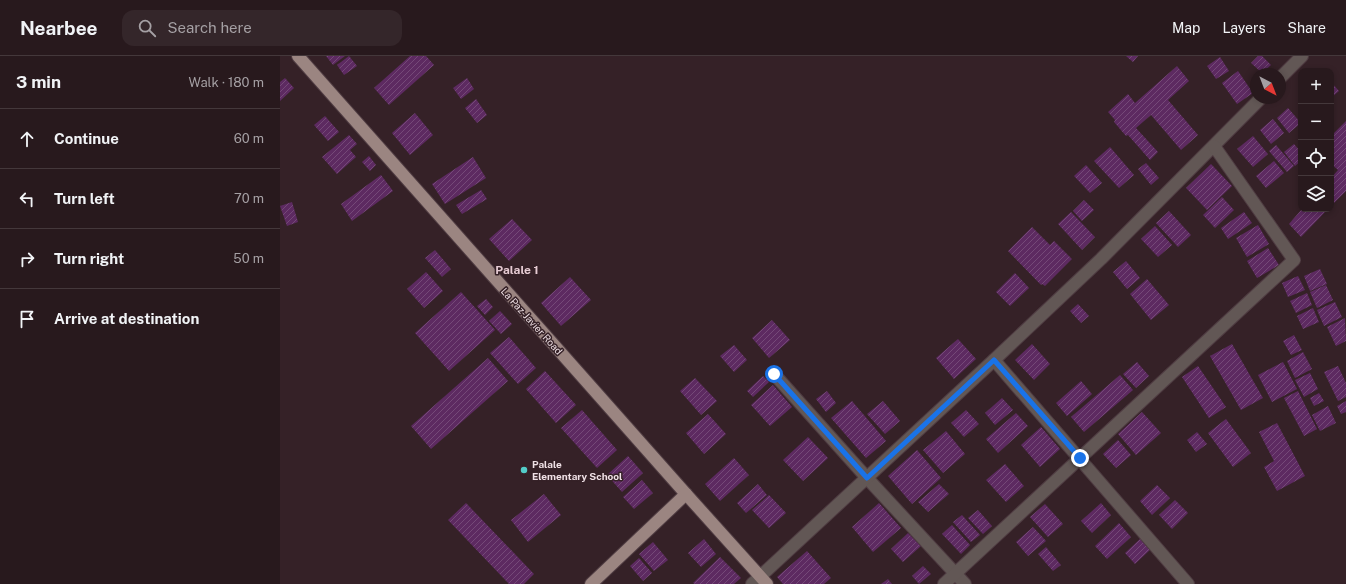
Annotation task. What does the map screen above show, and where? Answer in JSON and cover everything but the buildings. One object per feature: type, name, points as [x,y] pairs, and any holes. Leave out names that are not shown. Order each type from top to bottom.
[{"type":"main road","name":"La Paz-Javier Road","points":[[298,56],[686,494],[760,581]]},
{"type":"main road","points":[[591,584],[686,494]]},
{"type":"street","points":[[1286,72],[1302,56]]},
{"type":"street","points":[[760,581],[867,478],[1101,259],[1255,104]]},
{"type":"street","points":[[944,584],[1294,260],[1214,146]]},
{"type":"street","points":[[994,360],[1188,584]]},
{"type":"street","points":[[774,374],[965,584]]},
{"type":"place","name":"Palale Elementary School","points":[[524,470]]},
{"type":"district","name":"Palale 1","points":[[517,270]]},
{"type":"route","points":[[774,374],[867,478],[994,360],[1080,458]]}]
